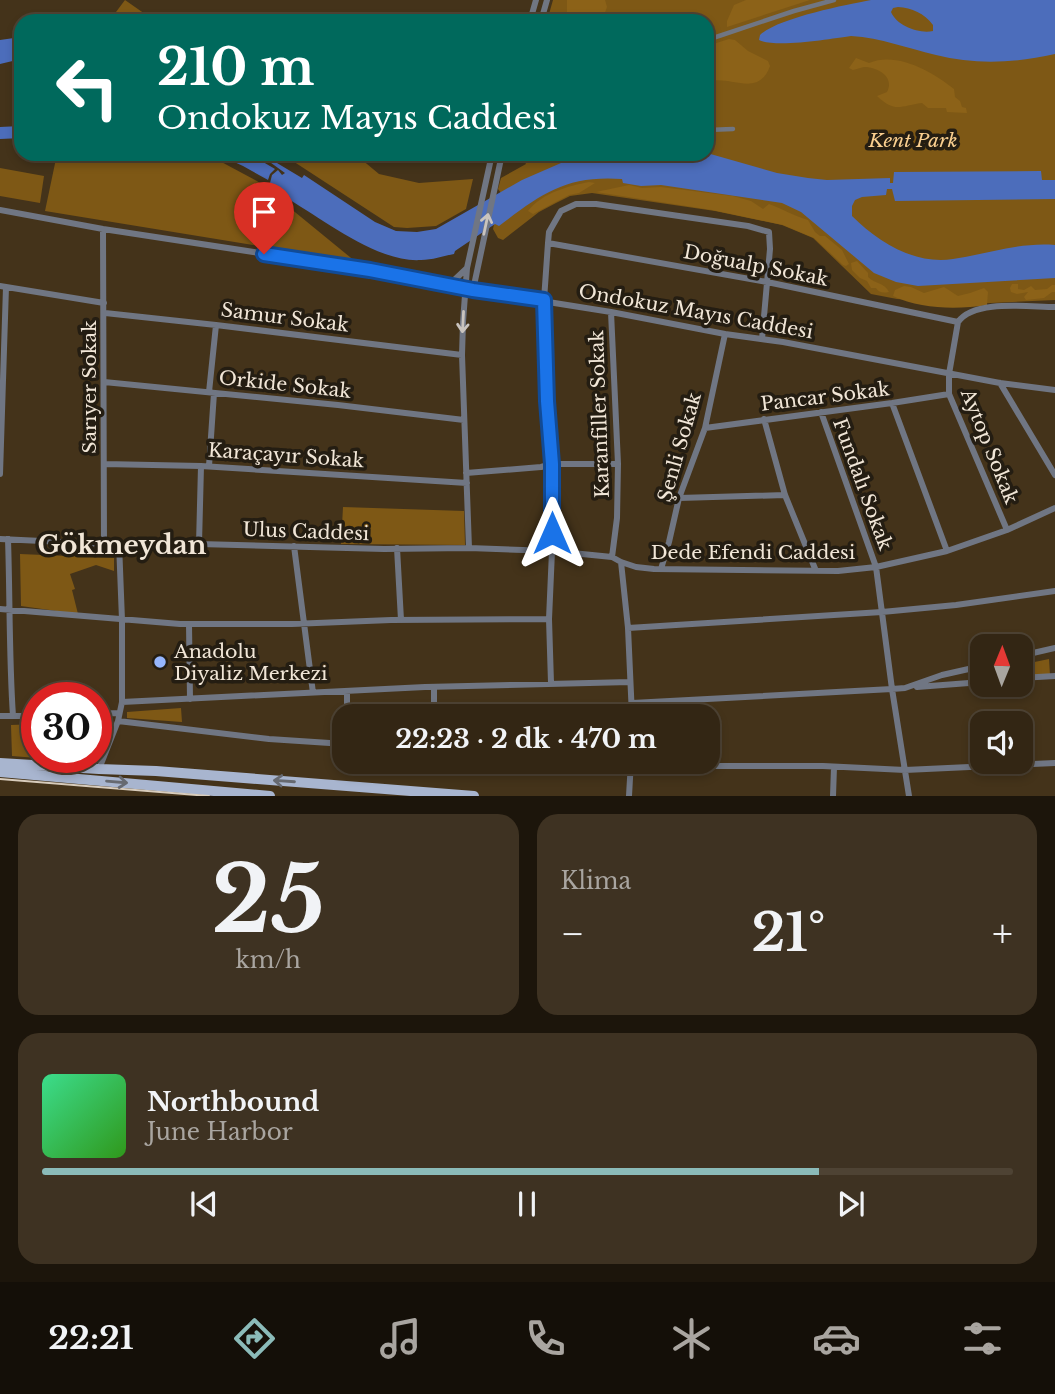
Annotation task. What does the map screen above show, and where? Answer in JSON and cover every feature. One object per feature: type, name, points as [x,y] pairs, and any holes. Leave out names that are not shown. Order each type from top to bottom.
[{"type":"main road","points":[[0,763],[21,764]]},
{"type":"main road","points":[[112,769],[474,796]]},
{"type":"main road","points":[[0,772],[270,796]]},
{"type":"street","points":[[714,38],[794,10],[834,0]]},
{"type":"street","points":[[714,130],[733,129]]},
{"type":"street","points":[[469,289],[467,268],[490,161]]},
{"type":"street","points":[[469,548],[462,355],[469,289],[500,161]]},
{"type":"street","points":[[551,682],[549,619],[552,464],[544,300],[549,232],[561,211],[576,204],[596,204],[748,226],[769,232],[770,249],[762,339]]},
{"type":"street","name":"Ondokuz Mayıs Caddesi","points":[[0,210],[103,229],[370,270],[1000,383],[1055,390]]},
{"type":"street","name":"Sarıyer Sokak","points":[[103,229],[104,544]]},
{"type":"street","name":"Doğualp Sokak","points":[[548,243],[766,282],[958,322]]},
{"type":"street","points":[[449,285],[467,268]]},
{"type":"street","points":[[0,474],[3,286],[104,303]]},
{"type":"street","points":[[949,374],[958,322],[962,317],[970,312],[991,307],[1055,307]]},
{"type":"street","name":"Karanfiller Sokak","points":[[611,312],[618,464],[617,518],[612,556]]},
{"type":"street","name":"Samur Sokak","points":[[105,313],[462,355]]},
{"type":"street","points":[[199,544],[216,325]]},
{"type":"street","name":"Şenli Sokak","points":[[661,569],[679,498],[705,428],[725,334]]},
{"type":"street","name":"Aytop Sokak","points":[[949,374],[949,394],[1007,530]]},
{"type":"street","name":"Orkide Sokak","points":[[104,382],[464,420]]},
{"type":"street","points":[[1000,383],[1055,475]]},
{"type":"street","name":"Pancar Sokak","points":[[705,428],[949,394]]},
{"type":"street","points":[[892,403],[947,551]]},
{"type":"street","name":"Fundalı Sokak","points":[[821,412],[876,567],[909,796]]},
{"type":"street","points":[[764,419],[785,495],[816,570]]},
{"type":"street","name":"Karaçayır Sokak","points":[[104,464],[205,466],[467,483]]},
{"type":"street","points":[[466,473],[552,464],[618,464]]},
{"type":"street","points":[[679,498],[785,495]]},
{"type":"street","name":"Dede Efendi Caddesi","points":[[612,556],[636,567],[661,569],[838,571],[876,567],[947,551],[1007,530],[1055,508]]},
{"type":"street","points":[[4,539],[11,609],[10,677],[13,716]]},
{"type":"street","name":"Ulus Caddesi","points":[[4,539],[104,544],[469,548],[612,556]]},
{"type":"street","points":[[112,736],[122,702],[120,543]]},
{"type":"street","points":[[294,546],[313,692]]},
{"type":"street","points":[[397,548],[401,620]]},
{"type":"street","points":[[621,562],[632,703],[892,690],[970,682]]},
{"type":"street","points":[[628,628],[956,606],[1055,592]]},
{"type":"street","points":[[0,608],[190,624],[549,619]]},
{"type":"street","points":[[190,624],[190,699]]},
{"type":"street","points":[[1033,653],[1055,648]]},
{"type":"street","points":[[905,688],[970,669]]},
{"type":"street","points":[[1033,677],[1055,676]]},
{"type":"street","points":[[0,677],[10,677]]},
{"type":"street","points":[[122,702],[551,682],[630,682]]},
{"type":"street","points":[[434,687],[434,704]]},
{"type":"street","points":[[347,692],[347,704]]},
{"type":"street","points":[[112,713],[119,713]]},
{"type":"street","points":[[0,716],[21,716]]},
{"type":"street","points":[[118,721],[269,739],[332,743]]},
{"type":"street","points":[[720,765],[905,771],[1055,762]]},
{"type":"street","points":[[833,796],[834,767]]},
{"type":"street","points":[[629,796],[630,774]]},
{"type":"green space","points":[[125,0],[145,14],[114,14]]},
{"type":"green space","name":"Kent Park","points":[[553,0],[1055,0],[1055,300],[970,304],[897,299],[871,294],[813,238],[782,225],[715,211],[592,193],[570,196],[539,212],[503,240],[498,238],[493,229],[501,193],[498,189],[501,178],[526,164],[524,161],[714,161],[714,14],[549,14]]},
{"type":"green space","points":[[56,161],[220,161],[257,181],[356,262],[45,211]]},
{"type":"green space","points":[[293,161],[363,161],[379,174],[419,183],[473,179],[466,209],[436,226],[394,227]]},
{"type":"green space","points":[[0,168],[44,176],[40,203],[0,196]]},
{"type":"green space","points":[[343,507],[464,511],[465,545],[341,544]]},
{"type":"green space","points":[[20,554],[114,558],[114,571],[96,565],[70,574],[78,614],[21,606]]},
{"type":"green space","points":[[1049,659],[1050,675],[1033,676],[1033,662]]},
{"type":"green space","points":[[181,708],[182,722],[127,718],[127,712]]},
{"type":"green space","points":[[11,725],[21,725],[21,757],[12,756]]},
{"type":"shaded area","points":[[567,0],[605,0],[607,7],[604,14],[567,14]]},
{"type":"shaded area","points":[[746,0],[810,0],[727,27],[734,5]]},
{"type":"shaded area","points":[[735,40],[748,51],[768,61],[770,66],[765,76],[751,83],[714,80],[714,44]]},
{"type":"shaded area","points":[[856,58],[869,63],[880,60],[903,61],[925,70],[954,89],[955,97],[962,107],[966,108],[967,113],[947,112],[946,108],[928,108],[922,103],[898,107],[889,105],[877,96],[887,92],[887,77],[869,67],[853,70],[849,68]]},
{"type":"shaded area","points":[[589,182],[595,183],[533,214],[528,211],[548,195]]},
{"type":"shaded area","points":[[629,185],[733,196],[751,201],[763,209],[769,204],[808,220],[815,232],[825,236],[842,250],[849,264],[843,265],[814,238],[783,225],[712,210],[596,192]]},
{"type":"shaded area","points":[[857,261],[868,273],[868,277],[885,286],[889,292],[871,288],[867,281],[860,278],[852,270],[851,263]]},
{"type":"shaded area","points":[[1012,284],[1018,284],[1018,289],[1024,290],[1031,286],[1035,290],[1055,285],[1055,292],[1044,298],[1026,300],[1024,297],[1028,292],[1011,292]]},
{"type":"shaded area","points":[[904,286],[924,293],[944,287],[958,296],[984,288],[988,292],[987,305],[963,308],[915,304],[893,296],[895,290]]},
{"type":"water","points":[[871,0],[1055,0],[1055,54],[1010,61],[981,61],[951,58],[862,37],[790,43],[759,40],[760,35],[781,23]],"holes":[[[893,8],[903,8],[926,17],[933,25],[933,31],[915,30],[903,25],[891,12]]]},
{"type":"water","points":[[14,38],[14,61],[0,64],[0,40]]},
{"type":"water","points":[[714,155],[777,173],[808,178],[890,178],[890,183],[893,183],[894,172],[1041,171],[1042,180],[1055,180],[1055,199],[895,201],[892,189],[887,189],[886,195],[855,200],[852,216],[885,243],[911,255],[939,260],[1016,247],[1055,245],[1055,278],[918,286],[896,282],[874,273],[801,212],[782,203],[661,185],[641,186],[623,183],[622,179],[585,180],[555,189],[499,226],[495,224],[454,254],[425,260],[405,259],[370,248],[290,200],[289,196],[270,183],[272,175],[278,170],[282,175],[285,173],[268,161],[274,161],[302,178],[304,175],[375,222],[396,231],[417,232],[436,229],[522,180],[561,163],[714,161]]},
{"type":"water","points":[[232,161],[261,161],[275,169],[268,180]]},
{"type":"waterway","points":[[0,133],[14,132]]},
{"type":"tram line","points":[[0,779],[209,796]]},
{"type":"place","name":"Anadolu Diyaliz Merkezi","points":[[160,662]]},
{"type":"district","name":"Gökmeydan","points":[[122,545]]},
{"type":"route","points":[[264,254],[544,300],[552,464],[552,533]]}]
